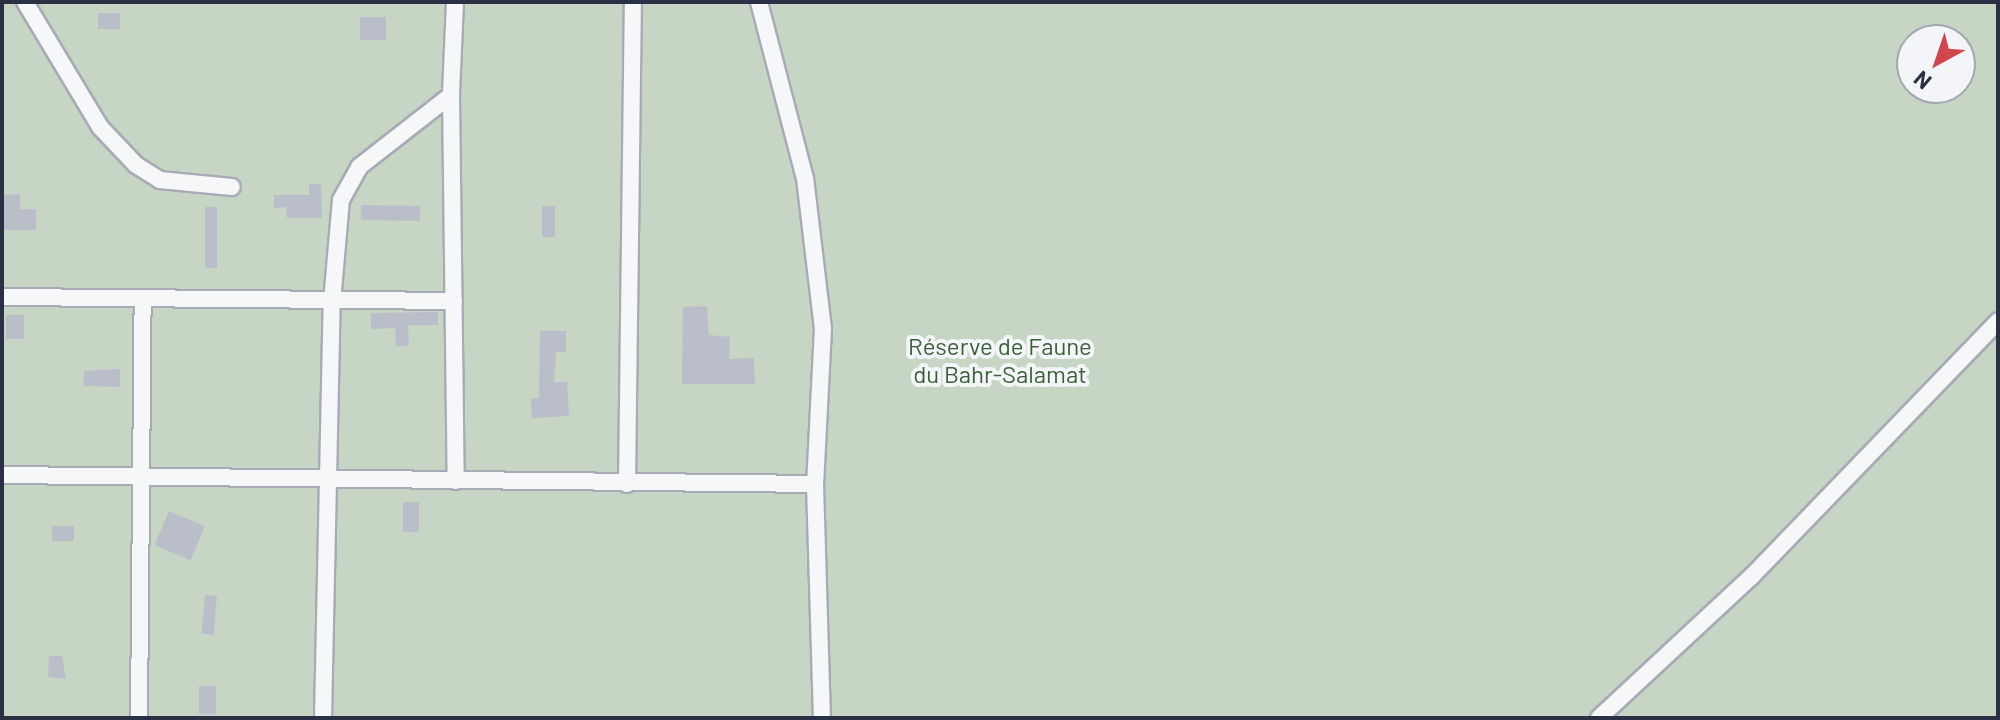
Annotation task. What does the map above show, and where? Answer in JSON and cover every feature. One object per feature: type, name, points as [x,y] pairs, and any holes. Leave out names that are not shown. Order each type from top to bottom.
[{"type":"street","points":[[25,2],[100,127],[136,165],[160,180],[232,187]]},
{"type":"street","points":[[455,2],[451,95],[456,481]]},
{"type":"street","points":[[627,484],[633,2]]},
{"type":"street","points":[[759,2],[805,178],[823,328],[815,484],[822,718]]},
{"type":"street","points":[[323,718],[332,302],[348,180],[451,95]]},
{"type":"street","points":[[2,297],[454,301]]},
{"type":"street","points":[[139,718],[143,299]]},
{"type":"street","points":[[1599,718],[1752,576],[1998,321]]},
{"type":"street","points":[[2,475],[815,484]]},
{"type":"green space","name":"Réserve de Faune du Bahr-Salamat","points":[[2,2],[1998,2],[1998,718],[2,718]]},
{"type":"building","points":[[98,13],[120,13],[120,29],[98,29]]},
{"type":"building","points":[[360,17],[386,17],[386,40],[360,40]]},
{"type":"building","points":[[309,184],[321,184],[322,218],[287,218],[286,207],[274,208],[274,195],[309,195]]},
{"type":"building","points":[[20,194],[20,209],[36,209],[36,230],[3,230],[2,195]]},
{"type":"building","points":[[361,205],[420,206],[420,221],[361,220]]},
{"type":"building","points":[[542,206],[555,206],[555,237],[542,237]]},
{"type":"building","points":[[205,207],[217,207],[217,268],[205,268]]},
{"type":"building","points":[[707,306],[709,335],[730,337],[729,359],[754,358],[755,384],[682,384],[683,307]]},
{"type":"building","points":[[438,312],[438,325],[408,325],[409,346],[396,346],[395,328],[371,329],[371,313]]},
{"type":"building","points":[[6,315],[24,315],[24,339],[6,339]]},
{"type":"building","points":[[540,331],[566,331],[566,352],[556,352],[554,382],[567,382],[569,416],[532,418],[531,399],[539,398]]},
{"type":"building","points":[[120,369],[120,387],[83,386],[84,371]]},
{"type":"building","points":[[403,502],[419,502],[419,532],[403,532]]},
{"type":"building","points":[[169,511],[205,526],[190,560],[155,545]]},
{"type":"building","points":[[52,526],[74,526],[74,541],[52,541]]},
{"type":"building","points":[[205,595],[217,596],[214,635],[202,634]]},
{"type":"building","points":[[49,656],[62,656],[66,679],[48,677]]},
{"type":"building","points":[[199,686],[216,686],[216,714],[199,714]]}]
